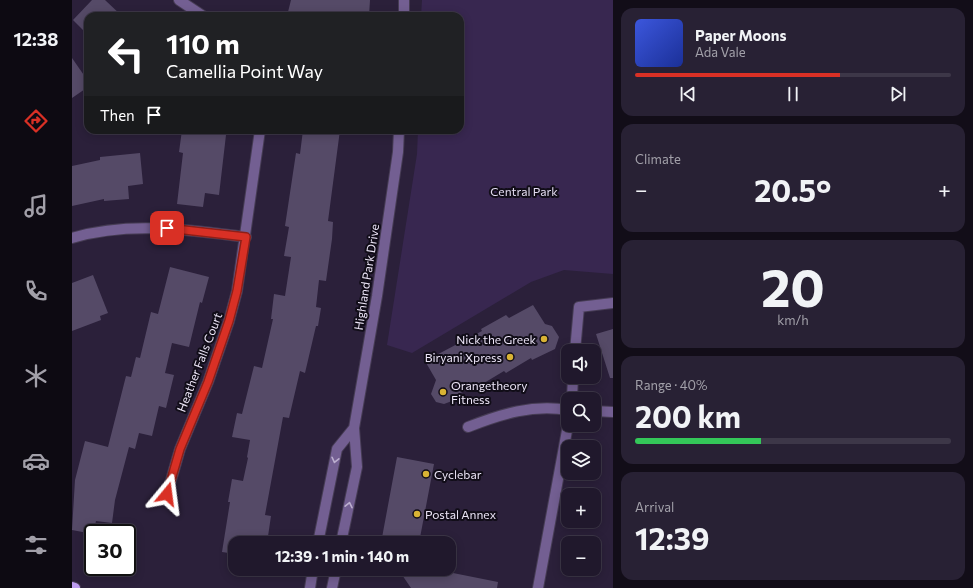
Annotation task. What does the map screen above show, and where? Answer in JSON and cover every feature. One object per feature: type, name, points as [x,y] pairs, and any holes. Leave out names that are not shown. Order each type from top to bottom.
[{"type":"street","points":[[179,0],[198,12]]},
{"type":"street","points":[[404,0],[404,12]]},
{"type":"street","name":"Heather Falls Court","points":[[167,494],[180,449],[208,382],[229,321],[237,291],[246,237],[259,134]]},
{"type":"street","name":"Highland Park Drive","points":[[342,536],[357,467],[354,428],[377,296],[398,152],[399,134]]},
{"type":"street","points":[[72,238],[96,232],[143,228],[167,228],[246,237]]},
{"type":"street","points":[[576,344],[579,307],[613,303]]},
{"type":"street","points":[[468,427],[491,418],[532,409],[548,407],[561,409]]},
{"type":"street","points":[[601,411],[613,412]]},
{"type":"street","name":"Highland Park Drive","points":[[319,536],[337,449],[354,428]]},
{"type":"street","points":[[538,588],[567,432]]},
{"type":"street","points":[[310,588],[313,576]]},
{"type":"street","points":[[332,588],[335,576]]},
{"type":"green space","name":"Central Park","points":[[422,0],[613,0],[613,274],[564,270],[531,282],[412,353],[387,345],[417,154],[418,134],[464,134],[464,12],[421,12]]},
{"type":"building","points":[[92,0],[105,0],[118,12],[84,12],[84,31],[73,20]]},
{"type":"building","points":[[291,0],[370,0],[369,12],[288,12]]},
{"type":"building","points":[[72,58],[84,75],[84,90],[72,98]]},
{"type":"building","points":[[181,134],[226,135],[219,195],[205,193],[203,207],[177,204],[183,153],[179,152]]},
{"type":"building","points":[[302,134],[339,134],[328,221],[333,222],[332,239],[326,281],[319,280],[316,307],[321,308],[318,326],[316,326],[305,373],[300,371],[289,418],[283,417],[265,515],[271,516],[268,536],[228,536],[228,553],[222,552],[232,479],[243,481],[250,440],[232,437],[237,413],[242,414],[254,366],[262,368],[273,319],[271,319],[274,294],[285,296],[291,257],[284,256],[289,227],[285,226],[296,153],[300,154]]},
{"type":"building","points":[[140,153],[143,184],[128,186],[129,199],[104,201],[104,199],[72,206],[72,166],[100,160],[100,157]]},
{"type":"building","points":[[170,267],[209,277],[202,303],[200,302],[189,347],[172,343],[165,373],[174,375],[166,408],[159,406],[152,436],[139,433],[135,449],[129,447],[115,500],[112,523],[96,521],[95,524],[84,524],[84,532],[72,530],[75,480],[85,441],[108,447],[126,376],[131,377],[136,357],[140,358],[151,312],[158,314]]},
{"type":"building","points":[[93,275],[108,313],[100,316],[101,320],[72,331],[72,283]]},
{"type":"building","points":[[533,305],[545,324],[552,326],[559,337],[555,349],[532,360],[531,358],[506,373],[504,371],[479,386],[478,384],[453,397],[452,401],[444,404],[436,402],[431,394],[436,380],[425,361],[482,331],[481,329],[506,315],[509,318]]},
{"type":"building","points":[[613,329],[613,378],[610,378],[601,350],[601,344],[599,344],[596,334]]},
{"type":"building","points":[[397,457],[434,464],[420,536],[382,536]]},
{"type":"building","points":[[456,574],[498,582],[497,588],[411,588],[403,576],[456,576]]},
{"type":"place","name":"Nick the Greek","points":[[544,339]]},
{"type":"place","name":"Biryani Xpress","points":[[510,357]]},
{"type":"place","name":"Orangetheory Fitness","points":[[443,392]]},
{"type":"place","name":"Cyclebar","points":[[426,474]]},
{"type":"place","name":"Postal Annex","points":[[417,514]]},
{"type":"route","points":[[167,228],[246,237],[237,291],[223,341],[208,382],[180,449],[167,494]]}]
